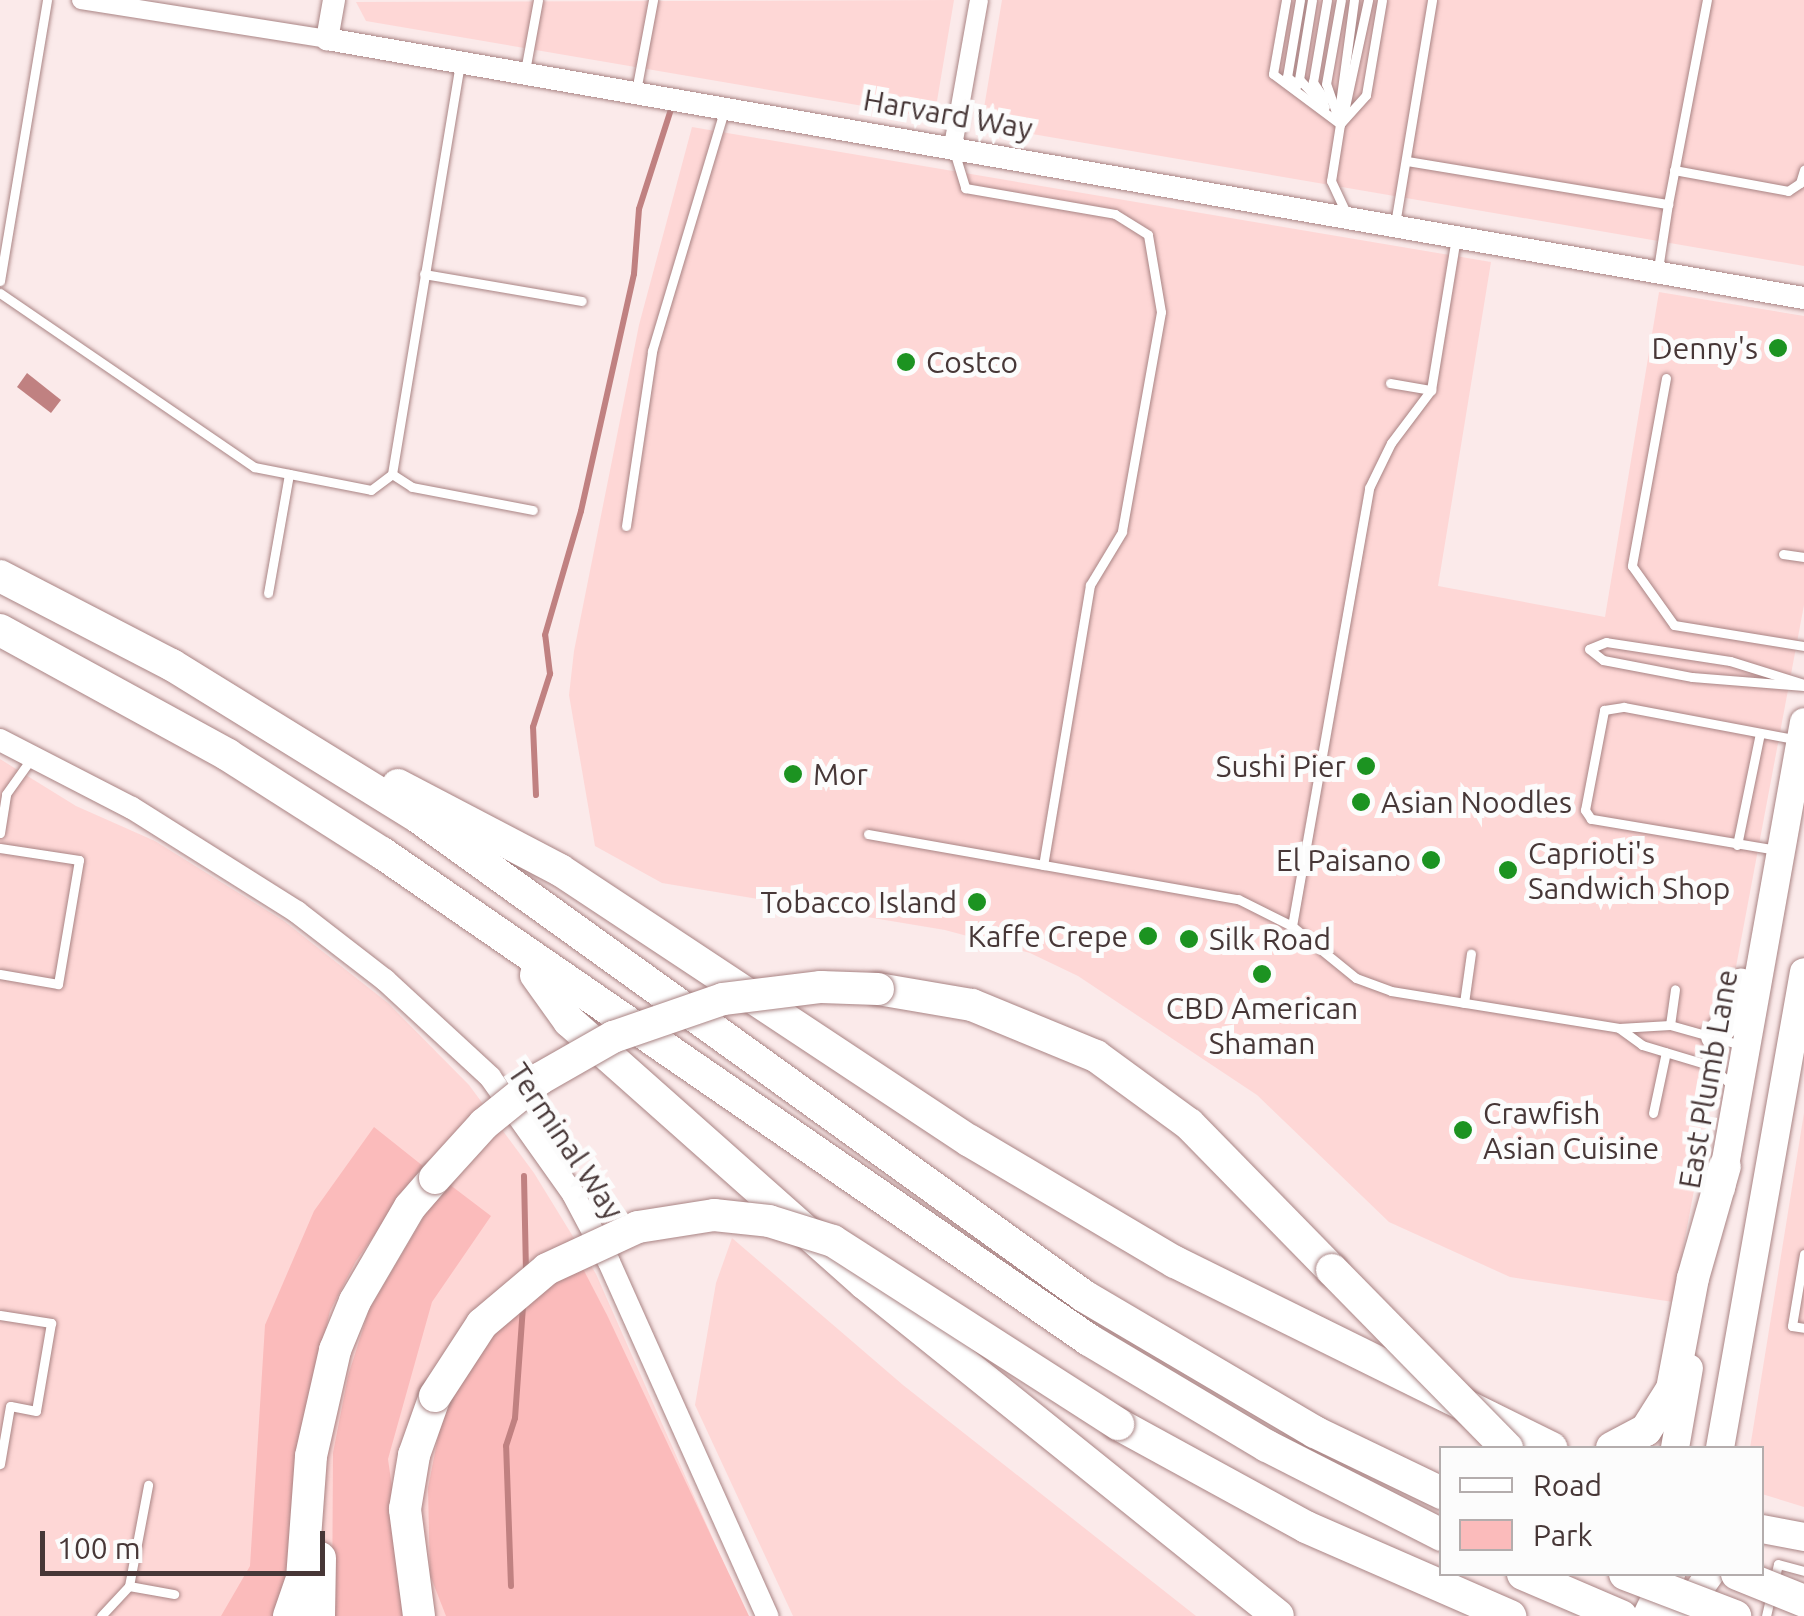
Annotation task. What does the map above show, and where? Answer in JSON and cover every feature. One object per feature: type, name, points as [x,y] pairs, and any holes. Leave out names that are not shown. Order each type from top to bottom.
[{"type":"highway","points":[[0,576],[172,665],[307,745],[485,863],[1084,1296],[1300,1424],[1439,1492]]},
{"type":"highway","points":[[0,630],[228,755],[1089,1340],[1267,1446],[1439,1533]]},
{"type":"highway","points":[[307,745],[448,807],[560,870],[970,1141],[1174,1262],[1530,1445]]},
{"type":"highway","points":[[518,952],[569,1021],[734,1171],[946,1352],[1278,1616]]},
{"type":"highway","points":[[288,1616],[305,1558],[308,1475],[321,1408],[355,1301],[410,1206],[484,1124],[541,1078],[613,1037],[723,999],[821,987],[878,989],[972,1005],[1096,1056],[1188,1124],[1332,1270],[1530,1445]]},
{"type":"highway","points":[[1616,1446],[1646,1430],[1672,1390],[1693,1278],[1725,1166]]},
{"type":"highway","points":[[419,1616],[406,1509],[414,1454],[435,1396],[482,1324],[547,1269],[638,1228],[714,1215],[769,1221],[833,1241],[1118,1424],[1306,1526],[1510,1616]]},
{"type":"highway","points":[[320,1616],[321,1408]]},
{"type":"highway","points":[[1528,1576],[1621,1616]]},
{"type":"highway","points":[[1630,1576],[1735,1616]]},
{"type":"highway","points":[[1650,1616],[1669,1576]]},
{"type":"highway","points":[[1742,1576],[1804,1602]]},
{"type":"main road","name":"East Plumb Lane","points":[[1675,1446],[1802,731]]},
{"type":"main road","points":[[1715,1036],[1736,1010],[1752,921],[1779,861]]},
{"type":"main road","points":[[1720,1446],[1804,972]]},
{"type":"main road","points":[[1727,1410],[1726,1352],[1775,1064],[1748,1047]]},
{"type":"main road","points":[[1764,1529],[1800,1536]]},
{"type":"main road","points":[[1764,1545],[1800,1536]]},
{"type":"main road","points":[[1670,1576],[1677,1616]]},
{"type":"main road","points":[[1677,1616],[1708,1576]]},
{"type":"street","name":"Harvard Way","points":[[81,0],[178,8],[327,39],[1347,214],[1804,298]]},
{"type":"street","points":[[327,39],[334,0]]},
{"type":"street","points":[[953,146],[978,0]]},
{"type":"street","name":"Terminal Way","points":[[0,740],[132,808],[297,912],[385,980],[490,1077],[573,1194],[609,1262],[767,1616]]},
{"type":"lane","points":[[0,282],[48,0]]},
{"type":"lane","points":[[525,72],[538,0]]},
{"type":"lane","points":[[636,91],[653,0]]},
{"type":"lane","points":[[1286,0],[1273,74],[1340,124]]},
{"type":"lane","points":[[1300,0],[1287,77],[1340,124]]},
{"type":"lane","points":[[1312,0],[1300,80],[1340,124]]},
{"type":"lane","points":[[1326,0],[1314,82],[1340,124]]},
{"type":"lane","points":[[1340,124],[1326,84],[1341,0]]},
{"type":"lane","points":[[1340,124],[1338,89],[1354,0]]},
{"type":"lane","points":[[1347,214],[1331,181],[1368,0]]},
{"type":"lane","points":[[1340,124],[1366,95],[1382,0]]},
{"type":"lane","points":[[1395,224],[1432,0]]},
{"type":"lane","points":[[1657,271],[1707,0]]},
{"type":"lane","points":[[0,294],[254,468],[371,490],[392,474],[460,61]]},
{"type":"lane","points":[[626,526],[652,351],[726,106]]},
{"type":"lane","points":[[953,146],[965,188],[1115,214],[1148,235],[1161,312],[1122,532],[1090,585],[1043,865]]},
{"type":"lane","points":[[1407,161],[1668,204]]},
{"type":"lane","points":[[1674,170],[1788,190],[1804,170]]},
{"type":"lane","points":[[1292,926],[1368,488],[1391,443],[1431,390],[1456,234]]},
{"type":"lane","points":[[424,274],[582,301]]},
{"type":"lane","points":[[1666,378],[1632,566],[1674,625],[1804,646]]},
{"type":"lane","points":[[1390,383],[1431,390]]},
{"type":"lane","points":[[268,592],[289,474]]},
{"type":"lane","points":[[392,474],[412,487],[534,510]]},
{"type":"lane","points":[[1783,554],[1804,558]]},
{"type":"lane","points":[[1606,642],[1712,658],[1804,685],[1692,676],[1603,660],[1589,649],[1606,642]]},
{"type":"lane","points":[[1779,861],[1737,846],[1591,819],[1585,810],[1604,710],[1612,706],[1760,733],[1802,731]]},
{"type":"lane","points":[[1737,846],[1760,733]]},
{"type":"lane","points":[[0,833],[6,794],[32,756]]},
{"type":"lane","points":[[868,834],[1238,899],[1292,926],[1371,985],[1619,1028],[1670,1025],[1748,1047]]},
{"type":"lane","points":[[0,848],[79,860],[58,984],[0,974]]},
{"type":"lane","points":[[1464,1003],[1472,953]]},
{"type":"lane","points":[[1670,1025],[1675,989]]},
{"type":"lane","points":[[1619,1028],[1642,1046],[1712,1066],[1738,1092]]},
{"type":"lane","points":[[1653,1113],[1666,1052]]},
{"type":"lane","points":[[1804,1254],[1792,1326],[1804,1328]]},
{"type":"lane","points":[[0,1315],[51,1324],[36,1411],[10,1406],[0,1464]]},
{"type":"lane","points":[[100,1616],[129,1586],[148,1484]]},
{"type":"lane","points":[[1766,1616],[1778,1564],[1804,1571]]},
{"type":"lane","points":[[129,1586],[174,1594]]},
{"type":"shaded area","points":[[954,0],[937,101],[916,115],[366,21],[356,2]]},
{"type":"shaded area","points":[[1002,0],[1804,0],[1804,266],[997,128],[984,108]]},
{"type":"shaded area","points":[[692,127],[1491,262],[1438,586],[1605,617],[1659,292],[1804,316],[1804,605],[1673,1302],[1510,1277],[1389,1222],[1257,1095],[1078,976],[1030,953],[945,930],[662,883],[595,846],[569,695],[574,651],[639,325]]},
{"type":"shaded area","points":[[27,373],[61,400],[51,413],[17,387]]},
{"type":"shaded area","points":[[0,759],[76,806],[155,841],[284,921],[388,1003],[469,1085],[534,1173],[596,1274],[747,1616],[0,1616]]},
{"type":"shaded area","points":[[1804,1113],[1804,1507],[1764,1495],[1764,1446],[1750,1446]]},
{"type":"shaded area","points":[[732,1238],[903,1385],[1196,1616],[793,1616],[695,1405],[716,1283]]},
{"type":"green space","points":[[374,1127],[423,1166],[356,1261],[330,1311],[301,1434],[299,1543],[276,1616],[221,1616],[250,1566],[265,1325],[314,1211]]},
{"type":"green space","points":[[445,1181],[491,1216],[432,1302],[388,1459],[410,1616],[332,1616],[333,1453],[348,1376],[369,1310]]},
{"type":"green space","points":[[579,1261],[749,1616],[446,1616],[430,1575],[428,1488],[441,1422],[471,1360],[505,1318]]},
{"type":"waterway","points":[[536,795],[533,727],[550,674],[545,635],[581,511],[634,274],[639,209],[672,106]]},
{"type":"waterway","points":[[524,1176],[526,1269]]},
{"type":"waterway","points":[[511,1586],[506,1446],[515,1418],[523,1307]]},
{"type":"place","name":"Denny's","points":[[1778,348]]},
{"type":"place","name":"Costco","points":[[906,362]]},
{"type":"place","name":"Sushi Pier","points":[[1366,766]]},
{"type":"place","name":"Mor","points":[[793,774]]},
{"type":"place","name":"Asian Noodles","points":[[1361,802]]},
{"type":"place","name":"El Paisano","points":[[1431,860]]},
{"type":"place","name":"Caprioti's Sandwich Shop","points":[[1508,870]]},
{"type":"place","name":"Tobacco Island","points":[[977,902]]},
{"type":"place","name":"Kaffe Crepe","points":[[1148,936]]},
{"type":"place","name":"Silk Road","points":[[1189,939]]},
{"type":"place","name":"CBD American Shaman","points":[[1262,974]]},
{"type":"place","name":"Crawfish Asian Cuisine","points":[[1463,1130]]}]
